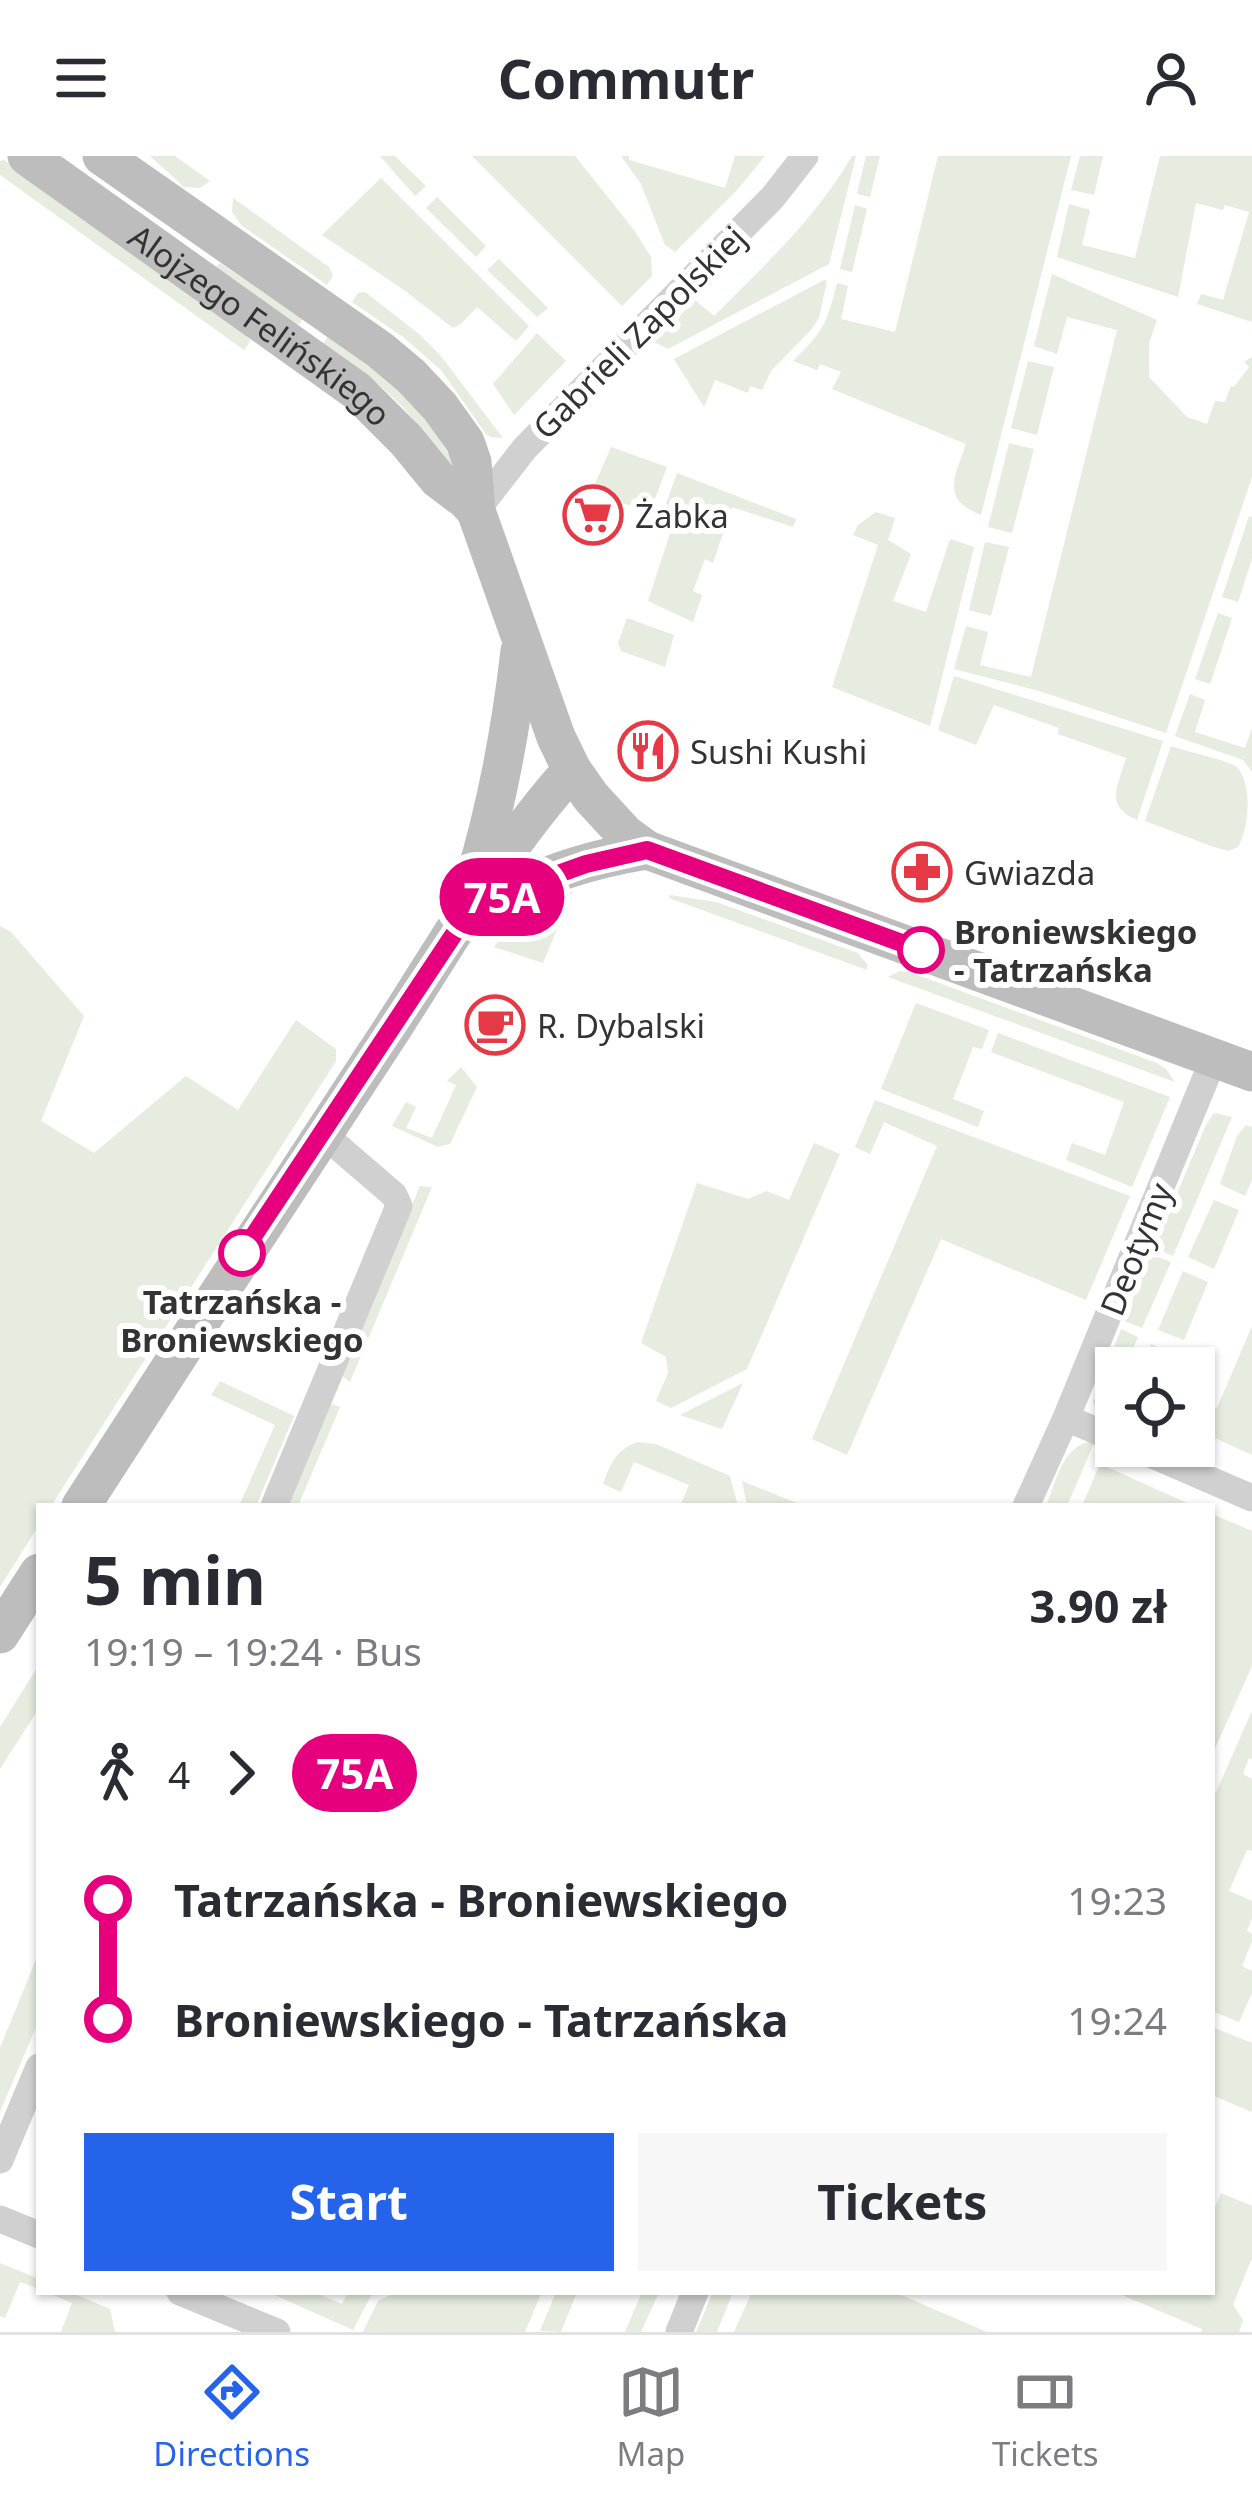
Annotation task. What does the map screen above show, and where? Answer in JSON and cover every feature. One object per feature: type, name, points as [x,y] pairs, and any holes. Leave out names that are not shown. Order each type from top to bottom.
[{"type":"street","name":"Alojzego Felińskiego","points":[[27,156],[357,392],[438,479],[476,512]]},
{"type":"street","name":"Alojzego Felińskiego","points":[[102,156],[339,320],[412,376],[440,407],[465,442],[472,462],[476,512],[543,704],[572,770],[610,820],[647,850]]},
{"type":"street","name":"Gabrieli Zapolskiej","points":[[476,512],[516,457],[772,197],[805,156]]},
{"type":"street","points":[[456,931],[496,796],[514,706],[521,639]]},
{"type":"street","points":[[83,1503],[527,822],[572,770]]},
{"type":"street","points":[[456,931],[487,906],[530,884],[647,850],[1252,1072]]},
{"type":"street","name":"Deotymy","points":[[1027,1503],[1214,1058]]},
{"type":"street","points":[[275,1503],[399,1206],[394,1195],[322,1133]]},
{"type":"street","points":[[1066,1418],[1095,1430]]},
{"type":"street","points":[[1180,1467],[1252,1498]]},
{"type":"street","points":[[0,1634],[36,1578]]},
{"type":"street","points":[[0,2160],[36,2074]]},
{"type":"street","points":[[0,2219],[36,2234]]},
{"type":"street","points":[[187,2295],[278,2332]]},
{"type":"street","points":[[679,2332],[694,2295]]},
{"type":"shaded area","points":[[150,156],[175,156],[210,181],[200,188],[184,187]]},
{"type":"shaded area","points":[[380,156],[395,156],[426,186],[415,196]]},
{"type":"shaded area","points":[[472,156],[575,156],[634,230],[651,257],[652,276],[622,306]]},
{"type":"shaded area","points":[[621,156],[725,188],[735,156],[765,156],[675,252],[665,245],[641,184]]},
{"type":"shaded area","points":[[856,156],[829,264],[668,349],[654,342],[695,300],[714,316],[806,221]]},
{"type":"shaded area","points":[[866,156],[880,156],[870,197],[857,194]]},
{"type":"shaded area","points":[[938,156],[1071,156],[981,515],[955,494],[955,477],[966,444],[832,389],[841,372],[793,361],[823,326],[837,283],[848,286],[841,319],[895,332]]},
{"type":"shaded area","points":[[1080,156],[1103,156],[1094,195],[1071,190]]},
{"type":"shaded area","points":[[1160,156],[1252,156],[1252,322],[1197,304],[1201,294],[1223,300],[1249,212],[1196,203],[1178,297],[1057,257],[1069,204],[1090,210],[1082,245],[1135,258]]},
{"type":"shaded area","points":[[0,161],[248,334],[250,342],[244,350],[0,175]]},
{"type":"shaded area","points":[[381,178],[529,326],[516,341],[477,307],[453,328],[322,235]]},
{"type":"shaded area","points":[[437,197],[486,246],[476,257],[426,208]]},
{"type":"shaded area","points":[[233,198],[329,267],[333,276],[327,285],[241,225],[232,212]]},
{"type":"shaded area","points":[[855,205],[867,209],[852,272],[840,269]]},
{"type":"shaded area","points":[[499,259],[548,308],[537,317],[487,270]]},
{"type":"shaded area","points":[[220,263],[303,319],[296,328],[216,267]]},
{"type":"shaded area","points":[[1052,274],[1157,320],[1149,343],[1149,377],[1187,417],[1207,424],[1215,401],[1225,402],[1231,386],[1249,367],[1244,362],[1252,357],[1252,477],[1166,733],[954,669],[966,626],[988,632],[980,665],[1031,677],[1117,330],[1067,317],[1057,354],[1034,346]]},
{"type":"shaded area","points":[[824,280],[819,318],[771,371],[762,390],[750,386],[748,393],[715,380],[704,407],[674,359]]},
{"type":"shaded area","points":[[365,292],[440,355],[503,438],[486,434],[441,370],[352,302]]},
{"type":"shaded area","points":[[537,333],[566,361],[514,415],[493,384]]},
{"type":"shaded area","points":[[328,336],[393,383],[431,426],[470,489],[402,406],[322,345]]},
{"type":"shaded area","points":[[1028,361],[1054,367],[1037,435],[1011,428]]},
{"type":"shaded area","points":[[1009,443],[1034,449],[1012,533],[988,527]]},
{"type":"shaded area","points":[[611,447],[667,467],[650,512],[591,493]]},
{"type":"shaded area","points":[[677,473],[796,519],[793,527],[732,507],[713,563],[705,559],[693,591],[702,595],[693,622],[648,601],[674,521],[662,515]]},
{"type":"shaded area","points":[[876,512],[895,518],[888,540],[911,554],[893,601],[926,612],[950,539],[974,547],[930,726],[832,687],[878,545],[853,535]]},
{"type":"shaded area","points":[[1249,516],[1252,559],[1238,602],[1222,597]]},
{"type":"shaded area","points":[[985,542],[1009,547],[991,616],[969,610]]},
{"type":"shaded area","points":[[1218,613],[1232,618],[1210,684],[1195,679]]},
{"type":"shaded area","points":[[627,618],[674,635],[665,667],[621,651],[618,643]]},
{"type":"shaded area","points":[[954,676],[1163,741],[1137,820],[1117,801],[1126,758],[994,705],[976,745],[938,730]]},
{"type":"shaded area","points":[[1190,694],[1205,700],[1195,732],[1245,748],[1252,728],[1252,772],[1243,760],[1175,736]]},
{"type":"shaded area","points":[[1171,746],[1237,767],[1248,805],[1238,847],[1228,851],[1145,821]]},
{"type":"shaded area","points":[[573,891],[543,963],[494,947],[528,911]]},
{"type":"shaded area","points":[[669,898],[716,902],[858,953],[867,970]]},
{"type":"shaded area","points":[[0,926],[11,932],[84,1016],[41,1121],[94,1153],[186,1076],[238,1110],[296,1020],[336,1049],[336,1061],[53,1503],[36,1503],[36,1530],[0,1587]]},
{"type":"shaded area","points":[[900,971],[1157,1063],[1175,1082],[888,977]]},
{"type":"shaded area","points":[[916,1003],[989,1030],[982,1049],[973,1047],[953,1099],[984,1111],[978,1127],[881,1089]]},
{"type":"shaded area","points":[[998,1033],[1170,1097],[1132,1187],[1066,1160],[1072,1143],[1105,1155],[1124,1102],[991,1052]]},
{"type":"shaded area","points":[[461,1067],[477,1087],[450,1144],[438,1147],[392,1126],[406,1102],[416,1107],[406,1128],[432,1138],[456,1085],[447,1081]]},
{"type":"shaded area","points":[[875,1100],[1130,1196],[1086,1300],[941,1239],[847,1455],[812,1439],[937,1146],[884,1122],[870,1154],[855,1147]]},
{"type":"shaded area","points":[[1214,1113],[1232,1117],[1173,1256],[1154,1248]]},
{"type":"shaded area","points":[[1246,1125],[1252,1127],[1252,1180],[1245,1196],[1220,1184],[1237,1136]]},
{"type":"shaded area","points":[[814,1143],[840,1154],[747,1369],[671,1408],[656,1401],[668,1373],[666,1357],[641,1343],[697,1183],[748,1199],[767,1191],[789,1200]]},
{"type":"shaded area","points":[[420,1186],[432,1187],[350,1382],[341,1375]]},
{"type":"shaded area","points":[[1214,1200],[1239,1210],[1214,1269],[1188,1257]]},
{"type":"shaded area","points":[[1151,1254],[1171,1262],[1142,1328],[1124,1321]]},
{"type":"shaded area","points":[[1183,1271],[1208,1282],[1184,1340],[1158,1330]]},
{"type":"shaded area","points":[[1252,1326],[1252,1455],[1215,1438],[1217,1408]]},
{"type":"shaded area","points":[[1121,1329],[1138,1337],[1134,1347],[1114,1347]]},
{"type":"shaded area","points":[[220,1381],[294,1416],[257,1503],[240,1503],[275,1425],[211,1395]]},
{"type":"shaded area","points":[[743,1383],[722,1429],[680,1415]]},
{"type":"shaded area","points":[[328,1406],[340,1407],[299,1503],[286,1503]]},
{"type":"shaded area","points":[[1095,1441],[1068,1503],[1047,1503],[1058,1474],[1075,1448]]},
{"type":"shaded area","points":[[637,1442],[656,1444],[730,1476],[737,1503],[681,1503],[689,1485],[634,1462],[621,1492],[603,1484],[624,1449]]},
{"type":"shaded area","points":[[1099,1467],[1107,1467],[1187,1503],[1083,1503]]},
{"type":"shaded area","points":[[742,1481],[797,1503],[746,1503]]},
{"type":"shaded area","points":[[1215,1515],[1252,1531],[1252,1666],[1215,1748]]},
{"type":"shaded area","points":[[36,1670],[36,1713],[0,1769],[0,1727]]},
{"type":"shaded area","points":[[1252,1711],[1252,1759],[1243,1774],[1252,1779],[1252,1851],[1247,1850],[1229,1891],[1252,1901],[1247,1931],[1252,1941],[1242,1966],[1252,1971],[1252,1993],[1239,2022],[1215,2012],[1215,1794]]},
{"type":"shaded area","points":[[36,1959],[36,2027],[0,2112],[0,2048]]},
{"type":"shaded area","points":[[1215,2028],[1252,2043],[1252,2112],[1215,2096]]},
{"type":"shaded area","points":[[1221,2193],[1252,2206],[1252,2258],[1233,2305],[1243,2320],[1239,2332],[1202,2332],[1122,2295],[1215,2295],[1215,2207]]},
{"type":"shaded area","points":[[0,2263],[36,2278],[36,2288],[20,2282],[5,2318],[0,2316]]},
{"type":"shaded area","points":[[53,2295],[77,2295],[110,2309],[115,2332],[61,2332],[72,2303]]},
{"type":"shaded area","points":[[275,2295],[320,2295],[342,2304],[346,2295],[371,2295],[353,2330]]},
{"type":"shaded area","points":[[391,2295],[541,2295],[525,2332],[363,2332],[378,2301]]},
{"type":"shaded area","points":[[555,2295],[576,2295],[561,2332],[540,2331]]},
{"type":"shaded area","points":[[641,2295],[658,2295],[641,2332],[625,2332]]},
{"type":"shaded area","points":[[712,2295],[732,2295],[717,2332],[696,2332]]},
{"type":"shaded area","points":[[751,2295],[901,2295],[987,2332],[734,2332]]},
{"type":"bus line","name":"75A","points":[[242,1253],[456,931],[487,906],[530,884],[647,850],[921,950]]},
{"type":"place","name":"Żabka","points":[[593,515]]},
{"type":"place","name":"Sushi Kushi","points":[[648,751]]},
{"type":"place","name":"Gwiazda","points":[[922,872]]},
{"type":"place","name":"Broniewskiego - Tatrzańska","points":[[921,950]]},
{"type":"place","name":"R. Dybalski","points":[[495,1025]]},
{"type":"place","name":"Tatrzańska - Broniewskiego","points":[[242,1253]]}]
